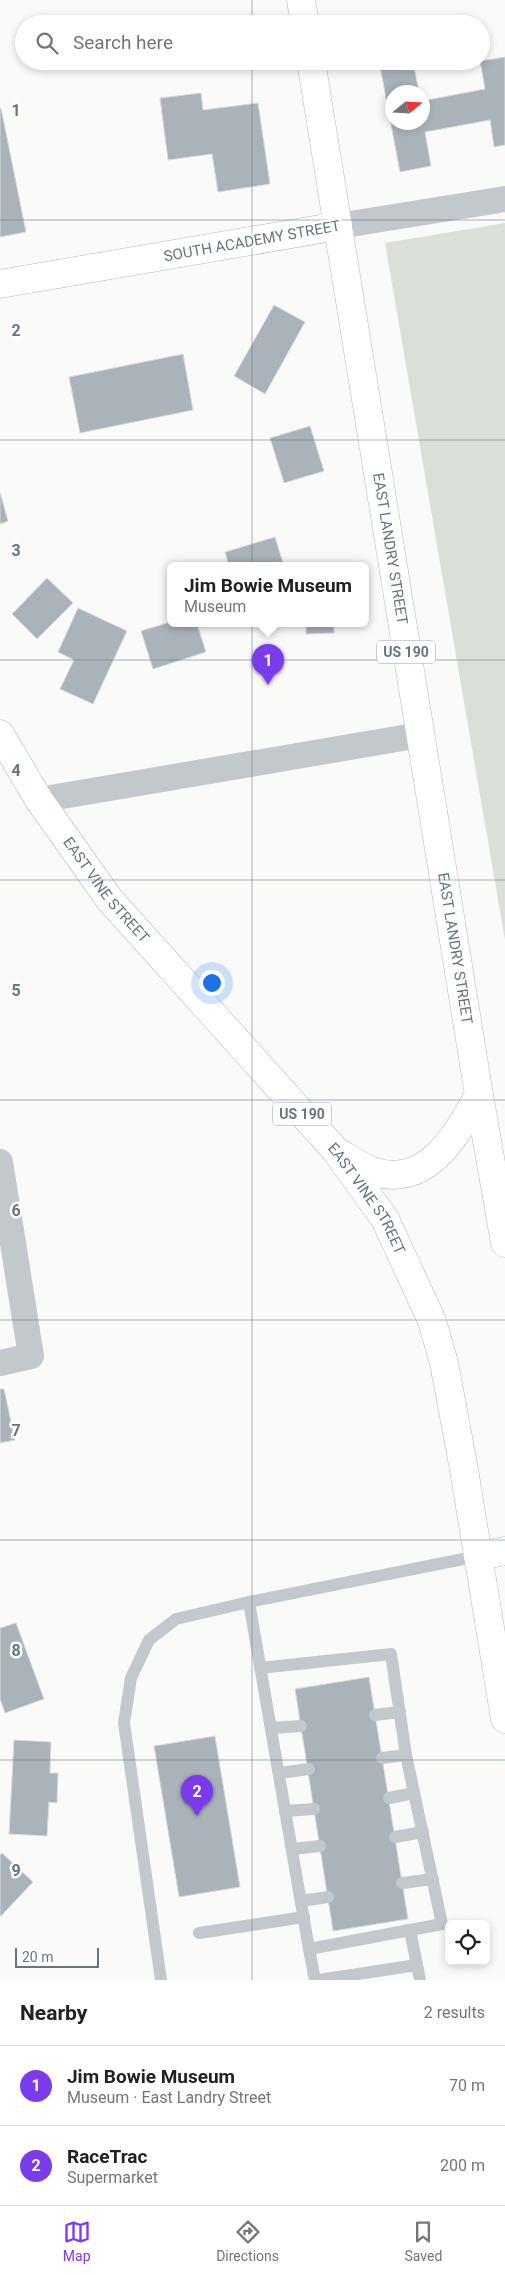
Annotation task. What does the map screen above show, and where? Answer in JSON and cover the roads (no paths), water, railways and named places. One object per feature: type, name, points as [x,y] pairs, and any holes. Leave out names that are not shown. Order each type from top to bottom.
[{"type":"main road","points":[[301,0],[304,15]]},
{"type":"main road","name":"EAST LANDRY STREET","points":[[312,70],[478,1095],[505,1243]]},
{"type":"main road","name":"SOUTH ACADEMY STREET","points":[[0,284],[338,226]]},
{"type":"main road","name":"EAST VINE STREET","points":[[0,734],[39,800],[110,900],[336,1151],[385,1219],[432,1321],[444,1363],[462,1455],[505,1718]]},
{"type":"main road","points":[[336,1151],[373,1171],[394,1174],[413,1171],[434,1161],[448,1144],[478,1095]]},
{"type":"main road","points":[[478,1556],[505,1552]]},
{"type":"street","name":"SOUTH ACADEMY STREET","points":[[338,226],[505,198]]},
{"type":"street","points":[[39,800],[420,735]]},
{"type":"street","points":[[0,1162],[31,1356],[0,1362]]},
{"type":"lane","points":[[161,1980],[124,1723],[131,1678],[149,1640],[176,1619],[249,1602],[478,1556]]},
{"type":"lane","points":[[249,1602],[315,1980]]},
{"type":"lane","points":[[260,1668],[391,1654],[406,1755],[442,1924],[309,1949]]},
{"type":"lane","points":[[375,1715],[400,1712]]},
{"type":"lane","points":[[271,1728],[301,1726]]},
{"type":"lane","points":[[382,1758],[406,1755]]},
{"type":"lane","points":[[279,1773],[309,1769]]},
{"type":"lane","points":[[388,1798],[414,1793]]},
{"type":"lane","points":[[285,1811],[314,1809]]},
{"type":"lane","points":[[395,1836],[422,1832]]},
{"type":"lane","points":[[292,1849],[320,1846]]},
{"type":"lane","points":[[402,1884],[432,1879]]},
{"type":"lane","points":[[301,1901],[328,1897]]},
{"type":"lane","points":[[199,1933],[304,1917]]},
{"type":"lane","points":[[410,1930],[420,1980]]},
{"type":"lane","points":[[319,1980],[417,1965]]},
{"type":"place","name":"Jim Bowie Museum","points":[[268,685]]},
{"type":"place","name":"RaceTrac","points":[[197,1816]]}]
